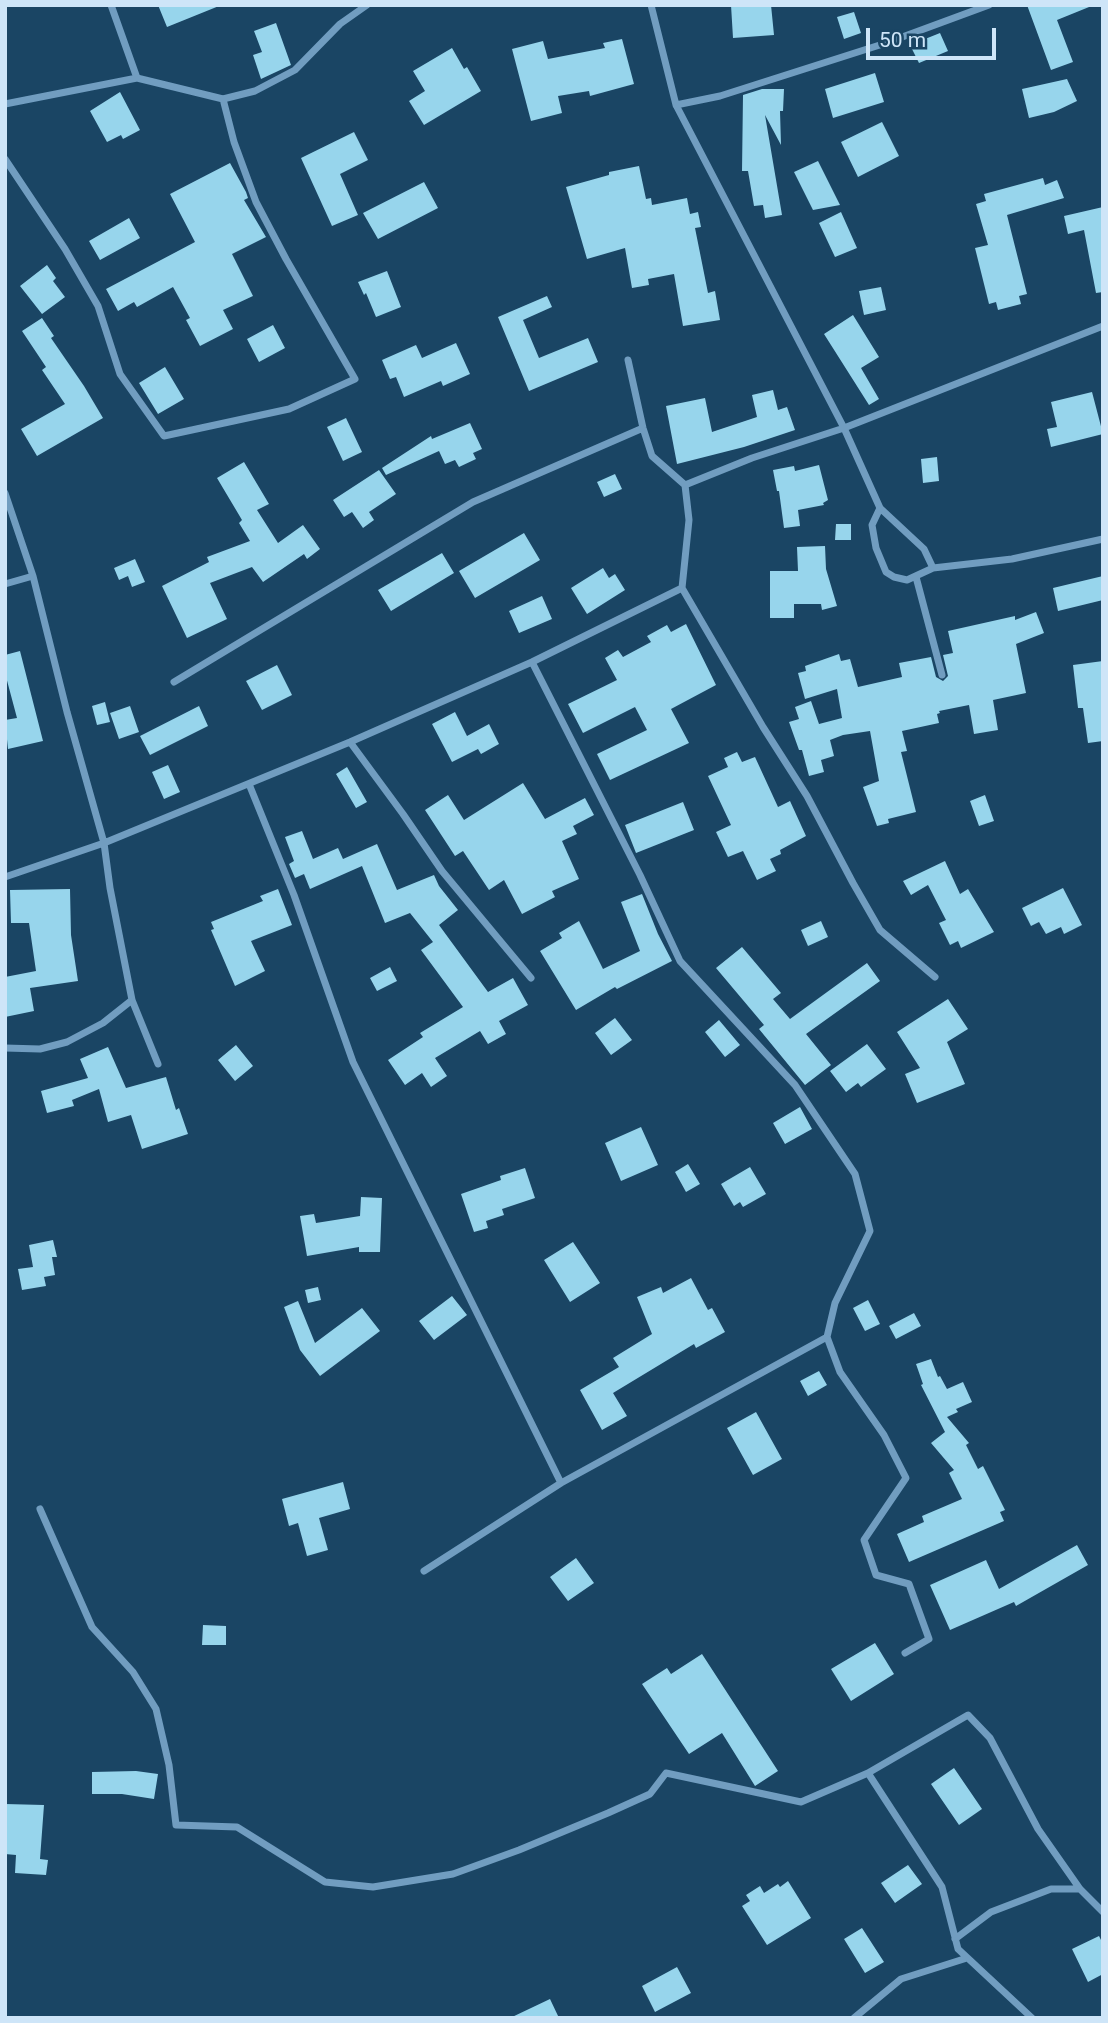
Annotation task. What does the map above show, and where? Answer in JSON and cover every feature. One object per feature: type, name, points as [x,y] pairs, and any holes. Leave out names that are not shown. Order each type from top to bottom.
[{"type":"street","points":[[111,5],[137,78]]},
{"type":"street","points":[[5,104],[137,78],[223,99],[254,91],[295,70],[340,23],[367,5]]},
{"type":"street","points":[[651,5],[676,105],[844,428],[880,508],[925,550],[933,568]]},
{"type":"street","points":[[676,105],[720,96],[887,43],[989,5]]},
{"type":"street","points":[[5,159],[65,249],[98,306],[120,374],[164,436],[289,409],[355,379],[256,202],[234,142],[223,99]]},
{"type":"street","points":[[685,485],[752,458],[844,428],[1103,326]]},
{"type":"street","points":[[628,359],[652,456],[685,485],[689,520],[682,588],[762,727],[807,796],[880,930],[934,977]]},
{"type":"street","points":[[174,682],[473,502],[643,428]]},
{"type":"street","points":[[5,493],[33,576],[70,724],[104,843],[132,1000],[158,1064]]},
{"type":"street","points":[[880,508],[872,525],[876,548],[887,572],[907,580],[933,568],[1012,559],[1103,539]]},
{"type":"street","points":[[5,584],[33,576]]},
{"type":"street","points":[[916,577],[942,675]]},
{"type":"street","points":[[5,877],[104,843],[350,742],[532,662],[682,588]]},
{"type":"street","points":[[532,662],[640,875],[680,961],[794,1085],[855,1174],[870,1231],[835,1303],[827,1337],[840,1372],[884,1435],[906,1478],[864,1540],[876,1575],[909,1584],[929,1639],[905,1653]]},
{"type":"street","points":[[350,742],[442,871],[531,978]]},
{"type":"street","points":[[249,784],[294,895],[353,1062],[561,1483]]},
{"type":"street","points":[[5,1048],[40,1049],[67,1042],[103,1023],[132,1000]]},
{"type":"street","points":[[424,1571],[561,1483],[827,1337]]},
{"type":"street","points":[[40,1509],[92,1627],[133,1672],[156,1709],[169,1765],[176,1825],[237,1827],[325,1882],[373,1887],[453,1874],[608,1814],[650,1794],[666,1773],[801,1802],[868,1773],[968,1715],[990,1738],[1038,1829],[1080,1889],[1103,1912]]},
{"type":"street","points":[[868,1773],[942,1887],[958,1949],[1032,2018]]},
{"type":"street","points":[[955,1938],[990,1912],[1051,1889],[1080,1889]]},
{"type":"street","points":[[854,2018],[901,1979],[967,1958]]},
{"type":"building","points":[[158,5],[219,5],[219,6],[167,27]]},
{"type":"building","points":[[731,5],[771,5],[774,35],[733,38]]},
{"type":"building","points":[[1027,5],[1094,5],[1057,20],[1073,62],[1051,70]]},
{"type":"building","points":[[854,12],[861,33],[844,39],[837,17]]},
{"type":"building","points":[[276,23],[291,65],[261,79],[253,55],[262,52],[254,31]]},
{"type":"building","points":[[940,33],[948,51],[919,63],[910,45]]},
{"type":"building","points":[[622,39],[634,84],[590,96],[589,91],[558,96],[562,113],[531,121],[512,49],[543,41],[548,59],[605,48],[603,43]]},
{"type":"building","points":[[452,48],[481,91],[424,125],[409,101],[425,91],[413,71]]},
{"type":"building","points":[[875,73],[884,102],[833,118],[825,89]]},
{"type":"building","points":[[1067,79],[1077,101],[1054,112],[1029,118],[1022,89]]},
{"type":"building","points":[[762,89],[784,89],[783,111],[780,111],[781,145],[765,115],[782,215],[765,218],[763,205],[754,206],[748,171],[742,171],[743,95]]},
{"type":"building","points":[[120,92],[140,130],[123,139],[121,135],[107,142],[90,111]]},
{"type":"building","points":[[882,122],[899,156],[858,177],[841,142]]},
{"type":"building","points":[[354,132],[368,160],[340,174],[358,215],[332,226],[301,158]]},
{"type":"building","points":[[818,161],[840,205],[813,210],[794,172]]},
{"type":"building","points":[[230,163],[246,192],[248,198],[244,200],[266,237],[232,254],[253,296],[223,310],[233,329],[200,346],[186,320],[190,318],[173,287],[137,307],[134,302],[118,311],[106,289],[195,242],[170,194]]},
{"type":"building","points":[[639,166],[646,199],[651,198],[652,205],[687,198],[690,214],[698,212],[701,227],[695,228],[708,293],[715,291],[720,320],[683,326],[674,274],[648,279],[649,285],[632,288],[625,248],[587,259],[566,187],[609,175],[609,172]]},
{"type":"building","points":[[1043,178],[1045,185],[1057,180],[1064,198],[1007,215],[1027,294],[1019,296],[1021,304],[998,310],[996,302],[989,304],[975,248],[988,245],[976,204],[986,201],[984,194]]},
{"type":"building","points":[[424,182],[438,208],[378,239],[363,213]]},
{"type":"building","points":[[1103,207],[1103,292],[1096,293],[1084,230],[1068,234],[1064,216]]},
{"type":"building","points":[[841,212],[857,248],[835,257],[819,223]]},
{"type":"building","points":[[129,218],[140,238],[100,260],[89,241]]},
{"type":"building","points":[[47,265],[56,278],[53,281],[65,297],[42,314],[20,286]]},
{"type":"building","points":[[387,271],[401,307],[376,317],[358,282]]},
{"type":"building","points":[[881,287],[886,310],[864,315],[859,291]]},
{"type":"building","points":[[547,296],[552,307],[523,320],[539,358],[588,338],[598,362],[529,391],[498,317]]},
{"type":"building","points":[[853,315],[879,357],[861,368],[879,399],[869,405],[824,334]]},
{"type":"building","points":[[42,318],[54,336],[51,338],[103,418],[37,456],[21,429],[65,404],[42,370],[46,367],[22,331]]},
{"type":"building","points":[[273,325],[285,348],[259,362],[247,339]]},
{"type":"building","points":[[456,343],[470,374],[443,386],[441,381],[404,397],[396,377],[390,379],[382,360],[416,345],[422,358]]},
{"type":"building","points":[[165,367],[184,399],[158,414],[139,383]]},
{"type":"building","points":[[773,390],[778,410],[787,407],[795,430],[744,447],[677,464],[666,406],[705,398],[712,432],[757,417],[752,395]]},
{"type":"building","points":[[1092,392],[1103,434],[1051,447],[1047,429],[1057,427],[1051,402]]},
{"type":"building","points":[[346,418],[362,452],[343,461],[327,427]]},
{"type":"building","points":[[470,423],[482,449],[473,453],[476,459],[459,467],[455,460],[445,464],[439,451],[386,475],[382,468],[431,436],[432,439]]},
{"type":"building","points":[[937,457],[939,481],[923,483],[921,459]]},
{"type":"building","points":[[244,462],[269,504],[257,510],[278,543],[303,525],[320,549],[307,559],[304,554],[263,582],[252,567],[210,583],[227,619],[187,638],[162,586],[209,562],[207,557],[250,541],[239,523],[242,520],[217,478]]},
{"type":"building","points":[[819,465],[828,500],[824,505],[798,510],[800,526],[784,528],[773,470],[794,466],[795,471]]},
{"type":"building","points":[[379,470],[396,494],[369,512],[374,520],[363,528],[352,512],[344,517],[333,500]]},
{"type":"building","points":[[615,474],[622,489],[604,497],[597,482]]},
{"type":"building","points":[[836,524],[851,524],[851,540],[835,540]]},
{"type":"building","points":[[524,533],[540,560],[475,598],[459,571]]},
{"type":"building","points":[[825,546],[826,569],[837,606],[822,610],[821,604],[794,604],[794,618],[770,618],[770,571],[798,571],[797,547]]},
{"type":"building","points":[[442,553],[454,573],[391,611],[378,590]]},
{"type":"building","points":[[135,559],[145,582],[132,587],[128,576],[119,580],[114,568]]},
{"type":"building","points":[[603,568],[609,578],[615,574],[625,590],[587,614],[571,588]]},
{"type":"building","points":[[1103,576],[1103,600],[1058,611],[1053,588]]},
{"type":"building","points":[[542,596],[552,619],[519,633],[509,611]]},
{"type":"building","points":[[1036,612],[1044,633],[1016,644],[1026,693],[993,700],[998,730],[974,734],[969,705],[939,711],[939,723],[902,731],[907,751],[901,752],[916,812],[888,819],[889,823],[877,826],[863,787],[879,781],[870,731],[830,740],[834,756],[821,760],[824,772],[809,776],[802,750],[799,750],[789,722],[799,719],[795,707],[811,701],[819,724],[842,718],[837,689],[805,699],[798,673],[806,671],[805,666],[839,654],[841,661],[850,659],[858,687],[902,677],[899,663],[931,657],[936,677],[943,681],[948,676],[943,655],[953,653],[948,631],[1015,616],[1015,620]]},
{"type":"building","points":[[686,624],[716,685],[671,709],[689,743],[610,780],[597,754],[647,730],[635,707],[583,733],[568,704],[617,680],[605,658],[618,650],[623,657],[651,642],[647,636],[667,625],[671,632]]},
{"type":"building","points":[[20,651],[43,741],[8,749],[5,720],[17,718],[5,673],[5,655]]},
{"type":"building","points":[[1103,661],[1103,741],[1088,743],[1083,708],[1078,708],[1073,665]]},
{"type":"building","points":[[277,665],[292,695],[262,710],[246,681]]},
{"type":"building","points":[[105,702],[110,722],[97,725],[92,706]]},
{"type":"building","points":[[130,706],[139,732],[119,739],[110,713]]},
{"type":"building","points":[[199,706],[208,726],[150,755],[140,736]]},
{"type":"building","points":[[455,712],[467,736],[489,724],[499,744],[481,754],[478,749],[452,762],[432,724]]},
{"type":"building","points":[[737,752],[742,762],[755,757],[778,807],[790,801],[806,836],[780,850],[781,854],[770,859],[776,871],[757,880],[743,851],[728,857],[716,832],[731,825],[708,776],[728,767],[724,758]]},
{"type":"building","points":[[168,765],[180,792],[164,799],[152,772]]},
{"type":"building","points":[[347,767],[367,802],[356,808],[336,774]]},
{"type":"building","points":[[523,783],[545,819],[585,798],[594,815],[573,826],[577,834],[562,841],[579,879],[552,891],[555,897],[522,914],[504,880],[489,890],[463,851],[455,856],[425,810],[448,795],[464,820]]},
{"type":"building","points":[[985,795],[994,821],[979,826],[970,801]]},
{"type":"building","points":[[683,802],[694,830],[636,853],[625,825]]},
{"type":"building","points":[[302,831],[313,859],[338,848],[343,859],[377,844],[397,890],[434,875],[458,910],[439,925],[488,992],[513,978],[528,1005],[499,1021],[506,1034],[488,1044],[480,1031],[435,1058],[447,1076],[431,1087],[422,1073],[405,1085],[388,1060],[423,1037],[420,1033],[463,1007],[421,950],[433,942],[410,913],[385,923],[362,866],[310,889],[304,874],[295,878],[289,864],[294,861],[285,837]]},
{"type":"building","points":[[945,861],[960,894],[968,889],[994,932],[961,948],[958,941],[950,945],[939,923],[946,920],[928,885],[911,895],[903,881]]},
{"type":"building","points":[[1063,888],[1082,925],[1064,934],[1061,927],[1046,934],[1039,922],[1031,926],[1022,908]]},
{"type":"building","points":[[70,889],[71,935],[78,981],[30,988],[34,1011],[5,1017],[5,977],[36,971],[29,923],[11,923],[10,890]]},
{"type":"building","points":[[278,889],[292,925],[251,941],[265,971],[235,986],[211,930],[214,929],[211,922],[263,901],[260,896]]},
{"type":"building","points":[[642,894],[672,961],[617,989],[615,987],[576,1010],[540,951],[562,938],[559,933],[579,921],[603,969],[640,951],[621,902]]},
{"type":"building","points":[[821,921],[828,937],[808,946],[801,930]]},
{"type":"building","points":[[742,947],[781,993],[773,999],[790,1019],[867,963],[880,981],[806,1034],[831,1065],[805,1085],[759,1029],[764,1025],[716,968]]},
{"type":"building","points":[[390,967],[397,981],[377,991],[370,978]]},
{"type":"building","points":[[948,999],[968,1029],[947,1042],[965,1084],[917,1103],[905,1074],[920,1068],[897,1032]]},
{"type":"building","points":[[615,1018],[632,1040],[611,1055],[595,1033]]},
{"type":"building","points":[[719,1020],[740,1045],[725,1057],[705,1032]]},
{"type":"building","points":[[867,1044],[886,1069],[861,1087],[858,1083],[846,1092],[830,1071]]},
{"type":"building","points":[[236,1045],[253,1066],[235,1081],[218,1060]]},
{"type":"building","points":[[108,1047],[126,1088],[166,1077],[176,1110],[179,1108],[188,1134],[142,1149],[131,1115],[108,1122],[99,1089],[72,1100],[74,1106],[47,1113],[41,1091],[88,1078],[80,1059]]},
{"type":"building","points":[[800,1107],[812,1129],[785,1144],[773,1123]]},
{"type":"building","points":[[641,1127],[658,1165],[621,1181],[605,1143]]},
{"type":"building","points":[[688,1164],[700,1184],[686,1192],[675,1172]]},
{"type":"building","points":[[750,1167],[766,1194],[743,1207],[740,1202],[734,1206],[721,1184]]},
{"type":"building","points":[[525,1168],[535,1198],[502,1209],[504,1215],[486,1221],[488,1228],[474,1232],[461,1194]]},
{"type":"building","points":[[361,1197],[382,1198],[380,1252],[359,1252],[359,1247],[307,1256],[300,1216],[314,1214],[316,1223],[360,1216]]},
{"type":"building","points":[[53,1240],[57,1257],[52,1257],[55,1275],[44,1277],[46,1286],[22,1290],[18,1269],[33,1267],[29,1245]]},
{"type":"building","points":[[573,1242],[600,1283],[570,1302],[544,1260]]},
{"type":"building","points":[[691,1278],[708,1310],[712,1308],[725,1332],[696,1348],[694,1344],[613,1393],[627,1416],[602,1430],[580,1390],[619,1367],[613,1358],[652,1334],[637,1297],[661,1287],[663,1293]]},
{"type":"building","points":[[318,1287],[321,1300],[308,1303],[305,1290]]},
{"type":"building","points":[[452,1296],[467,1315],[434,1340],[419,1321]]},
{"type":"building","points":[[868,1300],[880,1324],[865,1331],[853,1308]]},
{"type":"building","points":[[298,1301],[315,1343],[362,1308],[380,1331],[320,1376],[300,1350],[284,1307]]},
{"type":"building","points":[[914,1313],[921,1326],[896,1339],[889,1326]]},
{"type":"building","points":[[931,1359],[938,1377],[940,1376],[947,1389],[963,1382],[972,1402],[956,1409],[958,1412],[947,1417],[969,1443],[966,1445],[978,1469],[983,1466],[1005,1510],[1000,1512],[1004,1521],[909,1562],[897,1534],[924,1522],[922,1516],[962,1499],[949,1473],[954,1470],[931,1443],[945,1432],[921,1385],[923,1384],[916,1364]]},
{"type":"building","points":[[819,1371],[827,1385],[808,1396],[800,1381]]},
{"type":"building","points":[[756,1412],[782,1459],[753,1475],[727,1428]]},
{"type":"building","points":[[343,1482],[350,1509],[319,1518],[328,1550],[307,1556],[298,1523],[289,1526],[282,1499]]},
{"type":"building","points":[[1077,1545],[1088,1565],[1016,1606],[1014,1602],[950,1630],[930,1585],[986,1560],[999,1589]]},
{"type":"building","points":[[576,1558],[594,1583],[568,1601],[550,1577]]},
{"type":"building","points":[[203,1625],[226,1626],[226,1645],[202,1645]]},
{"type":"building","points":[[875,1643],[894,1674],[851,1701],[831,1669]]},
{"type":"building","points":[[702,1654],[778,1771],[755,1786],[722,1733],[689,1754],[642,1684],[667,1668],[671,1674]]},
{"type":"building","points":[[954,1768],[982,1809],[959,1825],[931,1784]]},
{"type":"building","points":[[136,1771],[158,1774],[154,1799],[122,1794],[92,1794],[92,1772]]},
{"type":"building","points":[[5,1804],[44,1805],[40,1859],[48,1860],[46,1875],[15,1873],[16,1855],[5,1854]]},
{"type":"building","points":[[908,1865],[922,1884],[895,1903],[881,1883]]},
{"type":"building","points":[[788,1881],[811,1918],[767,1945],[742,1906],[750,1901],[746,1895],[760,1886],[764,1893]]},
{"type":"building","points":[[862,1928],[884,1962],[865,1973],[844,1939]]},
{"type":"building","points":[[1099,1936],[1103,1944],[1103,1974],[1088,1982],[1072,1949]]},
{"type":"building","points":[[677,1967],[691,1993],[655,2012],[642,1986]]},
{"type":"building","points":[[550,1999],[559,2018],[510,2018]]}]
